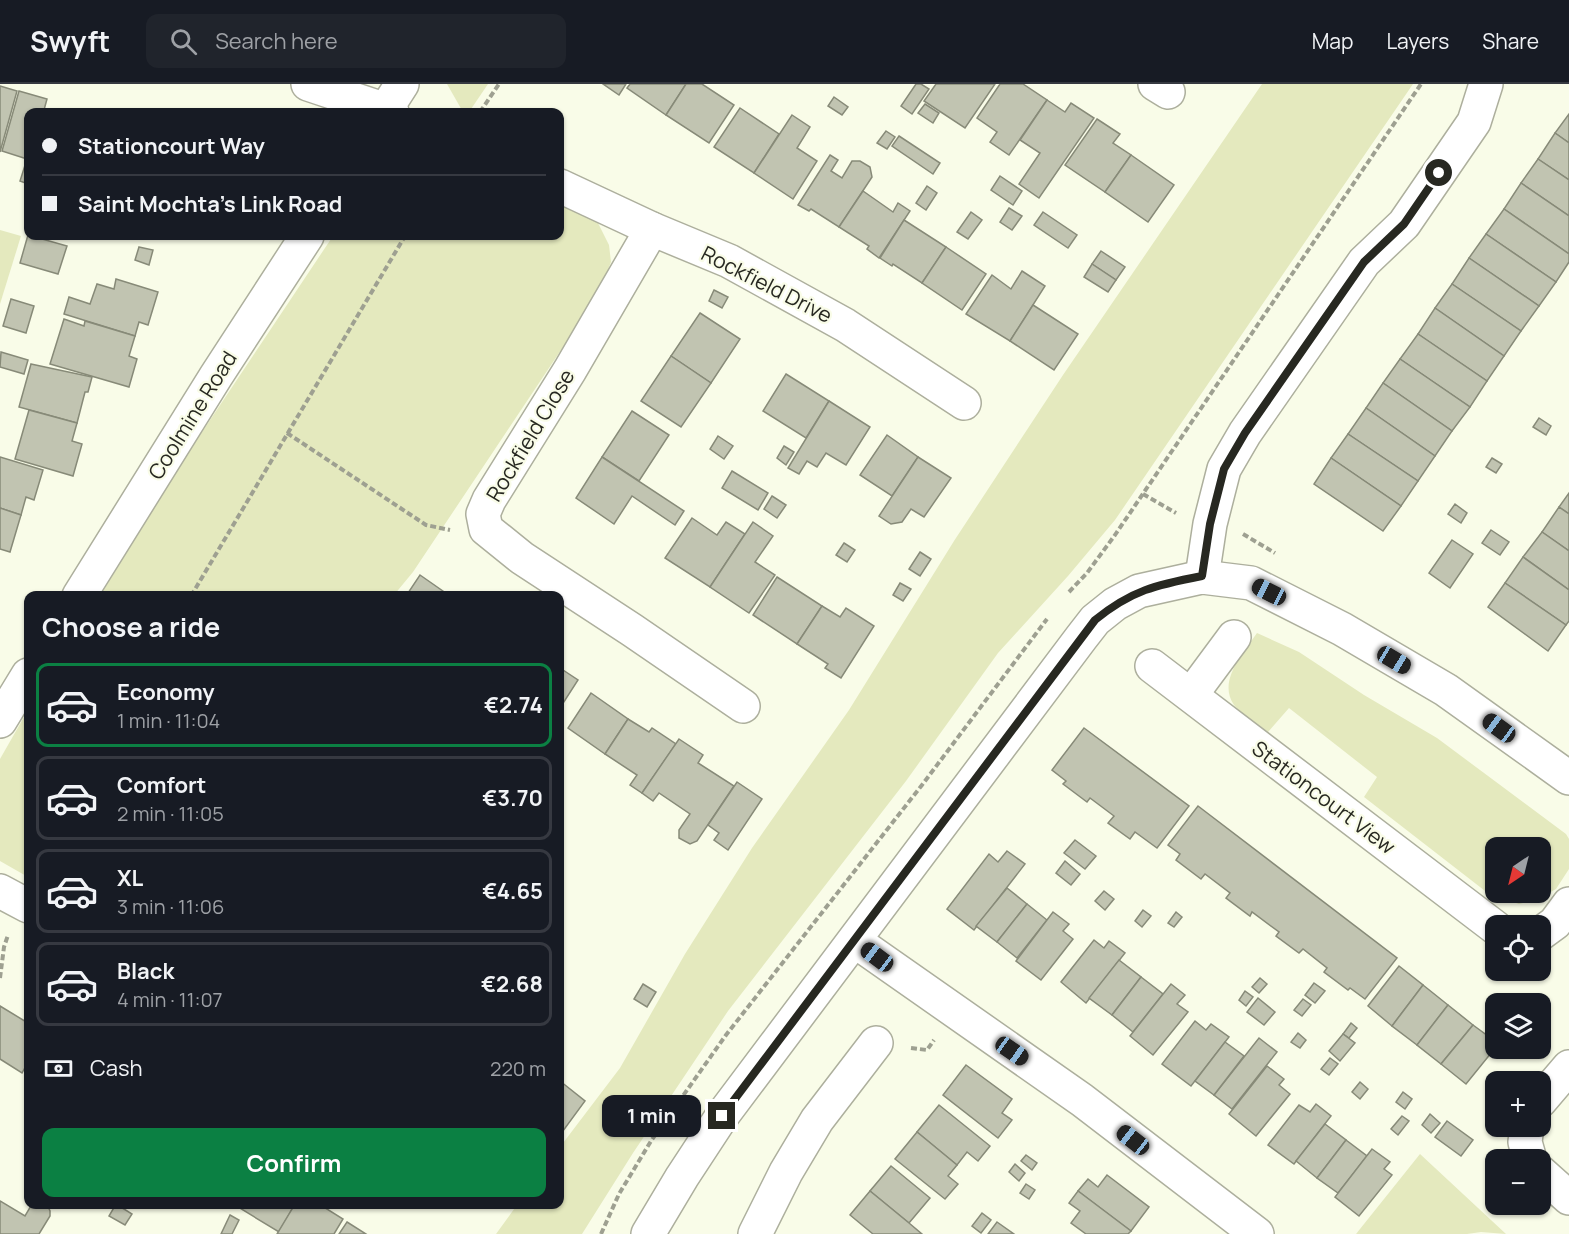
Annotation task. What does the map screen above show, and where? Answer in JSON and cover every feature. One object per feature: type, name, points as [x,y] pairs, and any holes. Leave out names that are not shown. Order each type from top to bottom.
[{"type":"street","points":[[308,84],[391,105]]},
{"type":"street","points":[[1202,576],[1210,524],[1224,469],[1245,433],[1364,262],[1404,224],[1474,122],[1486,84]]},
{"type":"street","name":"Rockfield Drive","points":[[564,188],[652,229],[729,261],[845,325],[964,403]]},
{"type":"street","name":"Rockfield Close","points":[[652,229],[570,370],[489,500],[483,514],[486,529],[522,558],[743,706]]},
{"type":"street","name":"Coolmine Road","points":[[82,591],[216,376],[304,240]]},
{"type":"street","points":[[648,1234],[722,1116],[1095,620],[1115,604],[1139,591],[1202,576],[1251,583],[1342,629],[1446,690],[1569,778]]},
{"type":"street","points":[[1191,695],[1234,637]]},
{"type":"street","name":"Stationcourt View","points":[[1152,666],[1485,920]]},
{"type":"street","points":[[0,721],[24,682]]},
{"type":"street","points":[[1551,926],[1569,904]]},
{"type":"street","points":[[855,941],[1082,1100],[1241,1230]]},
{"type":"street","points":[[755,1234],[786,1172],[817,1120],[876,1043]]},
{"type":"street","points":[[1551,1088],[1569,1067]]},
{"type":"street","points":[[1551,1182],[1569,1198]]},
{"type":"path","points":[[483,108],[499,84]]},
{"type":"path","points":[[1065,597],[1087,573],[1115,536],[1421,84]]},
{"type":"path","points":[[193,591],[403,240]]},
{"type":"path","points":[[287,433],[426,525],[462,532],[486,529]]},
{"type":"path","points":[[601,1234],[619,1194],[651,1142],[726,1035],[922,785],[1052,613]]},
{"type":"path","points":[[0,978],[4,947],[17,900]]},
{"type":"path","points":[[876,1043],[927,1050],[943,1030],[962,1016]]},
{"type":"green space","points":[[447,84],[488,84],[472,108],[461,108]]},
{"type":"green space","points":[[1262,84],[1413,84],[1115,520],[998,653],[906,781],[728,1011],[582,1234],[496,1234],[514,1209],[564,1209],[564,1142],[620,1068],[685,954],[752,848],[849,710],[954,541],[1063,375]]},
{"type":"green space","points":[[564,206],[598,223],[609,245],[611,262],[599,293],[413,572],[397,591],[103,591],[184,459],[330,240],[564,240]]},
{"type":"green space","points":[[0,230],[21,236],[0,304]]},
{"type":"green space","points":[[1257,633],[1299,652],[1364,695],[1437,738],[1566,834],[1569,839],[1569,869],[1556,889],[1551,892],[1551,837],[1485,837],[1485,891],[1364,797],[1377,777],[1289,708],[1268,732],[1245,716],[1234,705],[1229,686],[1230,677]]},
{"type":"green space","points":[[24,717],[24,875],[0,861],[0,759]]},
{"type":"green space","points":[[1420,1154],[1506,1234],[1481,1232],[1356,1234]]},
{"type":"building","points":[[603,84],[626,84],[619,95]]},
{"type":"building","points":[[630,84],[686,84],[666,115],[627,88]]},
{"type":"building","points":[[686,84],[702,84],[734,105],[709,143],[666,115]]},
{"type":"building","points":[[916,84],[929,89],[912,114],[901,106]]},
{"type":"building","points":[[936,84],[995,84],[965,128],[924,101]]},
{"type":"building","points":[[1000,84],[1023,84],[1047,100],[1009,155],[990,142],[997,132],[977,118]]},
{"type":"building","points":[[0,86],[17,91],[0,152]]},
{"type":"building","points":[[19,91],[47,99],[45,108],[24,108],[24,158],[2,151]]},
{"type":"building","points":[[834,97],[848,107],[842,115],[828,106]]},
{"type":"building","points":[[1047,100],[1065,112],[1071,103],[1094,118],[1039,198],[1019,184],[1040,153],[1020,140]]},
{"type":"building","points":[[925,104],[939,113],[933,123],[918,113]]},
{"type":"building","points":[[740,108],[779,134],[754,173],[714,147]]},
{"type":"building","points":[[1569,114],[1569,143],[1555,133]]},
{"type":"building","points":[[792,115],[810,127],[797,148],[817,161],[793,199],[754,173]]},
{"type":"building","points":[[1097,119],[1120,134],[1113,143],[1131,155],[1105,192],[1065,165]]},
{"type":"building","points":[[886,131],[895,137],[887,149],[877,143]]},
{"type":"building","points":[[1555,133],[1569,143],[1569,180],[1538,159]]},
{"type":"building","points":[[899,136],[940,163],[933,174],[892,146]]},
{"type":"building","points":[[830,155],[838,160],[831,171],[842,178],[852,161],[860,161],[870,167],[872,177],[839,227],[811,209],[809,211],[798,205]]},
{"type":"building","points":[[1131,155],[1174,185],[1148,222],[1105,192]]},
{"type":"building","points":[[1538,159],[1569,180],[1569,216],[1521,183]]},
{"type":"building","points":[[24,168],[24,182],[20,181]]},
{"type":"building","points":[[1000,176],[1022,191],[1013,205],[991,190]]},
{"type":"building","points":[[1521,183],[1569,216],[1569,254],[1504,209]]},
{"type":"building","points":[[927,186],[937,193],[926,210],[916,203]]},
{"type":"building","points":[[863,191],[893,212],[898,203],[910,211],[879,258],[867,249],[869,246],[839,227]]},
{"type":"building","points":[[1009,208],[1022,216],[1012,230],[1000,222]]},
{"type":"building","points":[[1504,209],[1569,254],[1569,262],[1556,282],[1486,234]]},
{"type":"building","points":[[971,212],[982,220],[968,239],[957,232]]},
{"type":"building","points":[[1043,212],[1077,235],[1068,248],[1034,225]]},
{"type":"building","points":[[904,220],[946,247],[922,283],[880,258]]},
{"type":"building","points":[[1486,234],[1556,282],[1539,306],[1469,258]]},
{"type":"building","points":[[27,240],[46,240],[67,246],[58,274],[20,263]]},
{"type":"building","points":[[139,247],[153,250],[149,265],[135,260]]},
{"type":"building","points":[[946,247],[986,274],[962,310],[922,283]]},
{"type":"building","points":[[1101,251],[1125,267],[1116,280],[1092,264]]},
{"type":"building","points":[[1469,258],[1539,306],[1521,331],[1452,284]]},
{"type":"building","points":[[1092,264],[1116,280],[1108,292],[1084,277]]},
{"type":"building","points":[[1022,271],[1045,286],[1010,341],[966,314],[992,275],[1011,289]]},
{"type":"building","points":[[116,279],[158,292],[148,325],[139,322],[135,336],[64,314],[69,297],[90,304],[97,284],[114,289]]},
{"type":"building","points":[[1452,284],[1521,331],[1504,356],[1435,308]]},
{"type":"building","points":[[714,290],[728,297],[722,308],[709,301]]},
{"type":"building","points":[[11,299],[34,306],[26,333],[3,326]]},
{"type":"building","points":[[1033,305],[1078,334],[1054,370],[1010,341]]},
{"type":"building","points":[[1435,308],[1504,356],[1487,381],[1418,334]]},
{"type":"building","points":[[700,313],[740,339],[711,383],[671,356]]},
{"type":"building","points":[[64,319],[84,326],[85,321],[135,336],[129,356],[137,359],[129,387],[50,364]]},
{"type":"building","points":[[1418,334],[1487,381],[1470,407],[1400,359]]},
{"type":"building","points":[[1,352],[28,360],[24,374],[0,367]]},
{"type":"building","points":[[671,356],[711,383],[681,427],[641,401]]},
{"type":"building","points":[[1400,359],[1470,407],[1452,431],[1383,383]]},
{"type":"building","points":[[31,364],[92,377],[88,392],[85,392],[77,423],[19,407]]},
{"type":"building","points":[[786,374],[829,401],[806,438],[763,411]]},
{"type":"building","points":[[1383,383],[1452,431],[1435,456],[1366,408]]},
{"type":"building","points":[[829,401],[870,427],[846,465],[826,453],[817,467],[807,461],[799,474],[788,468]]},
{"type":"building","points":[[1366,408],[1435,456],[1418,481],[1348,434]]},
{"type":"building","points":[[29,410],[77,423],[72,441],[82,444],[73,476],[15,459]]},
{"type":"building","points":[[632,411],[669,435],[639,481],[602,457]]},
{"type":"building","points":[[1539,418],[1551,426],[1546,435],[1533,427]]},
{"type":"building","points":[[1348,434],[1418,481],[1401,506],[1331,458]]},
{"type":"building","points":[[887,435],[918,457],[892,496],[860,475]]},
{"type":"building","points":[[718,436],[733,446],[724,459],[710,449]]},
{"type":"building","points":[[784,446],[794,452],[786,465],[777,458]]},
{"type":"building","points":[[0,457],[43,470],[34,500],[26,497],[21,515],[0,508]]},
{"type":"building","points":[[602,457],[684,511],[675,525],[632,496],[614,524],[576,498]]},
{"type":"building","points":[[918,457],[951,478],[924,517],[911,509],[902,522],[891,524],[879,516]]},
{"type":"building","points":[[1331,458],[1401,506],[1383,531],[1314,484]]},
{"type":"building","points":[[1492,458],[1502,464],[1496,473],[1486,467]]},
{"type":"building","points":[[732,471],[768,493],[758,510],[722,488]]},
{"type":"building","points":[[1569,493],[1569,514],[1559,507]]},
{"type":"building","points":[[772,496],[786,505],[777,518],[764,509]]},
{"type":"building","points":[[1455,504],[1467,513],[1461,523],[1448,514]]},
{"type":"building","points":[[1559,507],[1569,514],[1569,551],[1542,532]]},
{"type":"building","points":[[0,508],[21,515],[10,552],[0,549]]},
{"type":"building","points":[[692,518],[717,535],[726,522],[745,534],[710,587],[665,558]]},
{"type":"building","points":[[753,522],[773,536],[755,562],[775,575],[749,613],[710,587]]},
{"type":"building","points":[[1491,530],[1509,542],[1500,555],[1482,543]]},
{"type":"building","points":[[1542,532],[1569,551],[1569,590],[1523,557]]},
{"type":"building","points":[[1452,540],[1473,554],[1450,588],[1429,573]]},
{"type":"building","points":[[844,543],[855,550],[847,562],[836,555]]},
{"type":"building","points":[[920,552],[931,559],[920,576],[909,569]]},
{"type":"building","points":[[1523,557],[1569,590],[1569,621],[1566,625],[1505,583]]},
{"type":"building","points":[[420,575],[443,591],[409,591]]},
{"type":"building","points":[[777,577],[822,606],[797,644],[753,615]]},
{"type":"building","points":[[900,583],[911,589],[903,601],[893,595]]},
{"type":"building","points":[[1505,583],[1566,625],[1548,651],[1488,607]]},
{"type":"building","points":[[822,606],[840,617],[846,608],[874,626],[841,678],[825,668],[828,664],[797,644]]},
{"type":"building","points":[[564,671],[578,680],[564,702]]},
{"type":"building","points":[[591,693],[628,719],[605,754],[568,728]]},
{"type":"building","points":[[628,719],[649,732],[652,728],[676,744],[642,793],[630,785],[637,775],[605,754]]},
{"type":"building","points":[[1084,728],[1189,806],[1157,848],[1135,832],[1130,839],[1108,823],[1114,816],[1090,798],[1087,802],[1063,784],[1066,781],[1052,770]]},
{"type":"building","points":[[679,739],[703,755],[698,763],[734,786],[697,841],[690,844],[679,838],[679,830],[690,814],[659,793],[653,801],[642,793]]},
{"type":"building","points":[[737,782],[762,799],[728,850],[714,840],[719,833],[708,825]]},
{"type":"building","points":[[1198,806],[1397,958],[1365,999],[1350,988],[1348,990],[1324,972],[1327,968],[1303,949],[1299,953],[1276,936],[1279,932],[1252,912],[1250,916],[1226,898],[1230,893],[1205,874],[1201,879],[1176,860],[1180,854],[1168,845]]},
{"type":"building","points":[[1075,840],[1096,856],[1085,869],[1064,853]]},
{"type":"building","points":[[1007,851],[1025,864],[974,930],[947,909],[989,854],[998,862]]},
{"type":"building","points":[[1065,861],[1080,874],[1071,885],[1056,873]]},
{"type":"building","points":[[1007,888],[1027,904],[997,942],[976,926]]},
{"type":"building","points":[[1104,891],[1114,899],[1105,910],[1095,901]]},
{"type":"building","points":[[1027,904],[1047,920],[1017,958],[997,942]]},
{"type":"building","points":[[1143,910],[1151,916],[1142,927],[1135,921]]},
{"type":"building","points":[[1053,912],[1069,924],[1063,931],[1073,939],[1041,980],[1016,961]]},
{"type":"building","points":[[1176,912],[1182,917],[1174,927],[1168,923]]},
{"type":"building","points":[[1094,940],[1104,948],[1109,941],[1125,953],[1086,1003],[1061,982]]},
{"type":"building","points":[[1119,960],[1141,977],[1112,1015],[1089,998]]},
{"type":"building","points":[[1399,966],[1423,985],[1392,1026],[1368,1006]]},
{"type":"building","points":[[1141,977],[1163,994],[1133,1032],[1112,1015]]},
{"type":"building","points":[[1260,978],[1267,984],[1259,993],[1252,987]]},
{"type":"building","points":[[1314,983],[1325,991],[1315,1003],[1305,995]]},
{"type":"building","points":[[643,984],[656,992],[647,1007],[634,999]]},
{"type":"building","points":[[1171,984],[1185,995],[1177,1004],[1188,1012],[1153,1055],[1130,1036]]},
{"type":"building","points":[[1423,985],[1448,1005],[1417,1045],[1392,1026]]},
{"type":"building","points":[[1245,991],[1253,997],[1246,1006],[1239,1000]]},
{"type":"building","points":[[1258,998],[1275,1012],[1264,1025],[1247,1012]]},
{"type":"building","points":[[1303,999],[1311,1005],[1302,1016],[1294,1010]]},
{"type":"building","points":[[1448,1005],[1473,1025],[1441,1064],[1417,1045]]},
{"type":"building","points":[[0,1006],[24,1021],[24,1069],[22,1073],[0,1059]]},
{"type":"building","points":[[1195,1021],[1206,1030],[1211,1024],[1229,1037],[1191,1086],[1162,1064]]},
{"type":"building","points":[[1351,1023],[1357,1028],[1349,1038],[1343,1034]]},
{"type":"building","points":[[1473,1025],[1485,1034],[1486,1059],[1466,1084],[1441,1064]]},
{"type":"building","points":[[1298,1033],[1306,1040],[1300,1048],[1291,1042]]},
{"type":"building","points":[[1343,1034],[1355,1043],[1340,1061],[1329,1051]]},
{"type":"building","points":[[1259,1038],[1277,1052],[1232,1109],[1214,1095]]},
{"type":"building","points":[[1225,1042],[1244,1056],[1214,1095],[1195,1081]]},
{"type":"building","points":[[1330,1058],[1338,1064],[1329,1075],[1321,1069]]},
{"type":"building","points":[[966,1065],[1012,1099],[1002,1113],[1012,1120],[998,1138],[943,1095]]},
{"type":"building","points":[[1267,1066],[1284,1079],[1279,1085],[1290,1094],[1256,1136],[1229,1114]]},
{"type":"building","points":[[1360,1082],[1368,1089],[1360,1099],[1352,1092]]},
{"type":"building","points":[[564,1084],[585,1101],[564,1130]]},
{"type":"building","points":[[1403,1092],[1412,1099],[1405,1109],[1396,1102]]},
{"type":"building","points":[[1316,1104],[1331,1116],[1294,1164],[1268,1145],[1299,1105],[1310,1112]]},
{"type":"building","points":[[939,1105],[990,1146],[978,1161],[967,1152],[957,1165],[917,1132]]},
{"type":"building","points":[[1430,1114],[1440,1123],[1431,1133],[1422,1125]]},
{"type":"building","points":[[1402,1116],[1409,1121],[1398,1135],[1391,1129]]},
{"type":"building","points":[[1447,1121],[1473,1140],[1461,1156],[1435,1137]]},
{"type":"building","points":[[1325,1124],[1346,1140],[1317,1178],[1296,1161]]},
{"type":"building","points":[[917,1132],[957,1165],[948,1176],[958,1184],[945,1199],[895,1159]]},
{"type":"building","points":[[1346,1140],[1367,1156],[1338,1193],[1317,1178]]},
{"type":"building","points":[[1372,1149],[1390,1162],[1384,1169],[1392,1175],[1359,1216],[1335,1197]]},
{"type":"building","points":[[1026,1155],[1037,1163],[1032,1170],[1021,1161]]},
{"type":"building","points":[[1015,1164],[1025,1173],[1019,1181],[1009,1172]]},
{"type":"building","points":[[891,1166],[930,1198],[909,1223],[870,1191]]},
{"type":"building","points":[[1107,1175],[1149,1207],[1131,1231],[1078,1191],[1088,1179],[1098,1187]]},
{"type":"building","points":[[1026,1184],[1035,1190],[1029,1199],[1020,1193]]},
{"type":"building","points":[[870,1191],[922,1234],[873,1234],[850,1215]]},
{"type":"building","points":[[1078,1191],[1131,1231],[1128,1234],[1086,1234],[1071,1223],[1080,1211],[1069,1203]]},
{"type":"building","points":[[0,1201],[25,1216],[29,1209],[49,1209],[50,1216],[39,1234],[0,1234]]},
{"type":"building","points":[[113,1209],[124,1209],[132,1214],[125,1225],[109,1216]]},
{"type":"building","points":[[241,1209],[292,1209],[279,1232]]},
{"type":"building","points":[[292,1209],[327,1209],[343,1219],[334,1234],[277,1234]]},
{"type":"building","points":[[982,1213],[991,1220],[981,1233],[972,1226]]},
{"type":"building","points":[[230,1215],[239,1220],[232,1234],[221,1234]]},
{"type":"building","points":[[347,1222],[366,1234],[339,1234]]},
{"type":"building","points":[[997,1222],[1014,1234],[988,1234]]},
{"type":"route","points":[[722,1116],[1095,620],[1115,604],[1139,591],[1202,576],[1210,524],[1224,469],[1245,433],[1364,262],[1404,224],[1439,173]]}]
